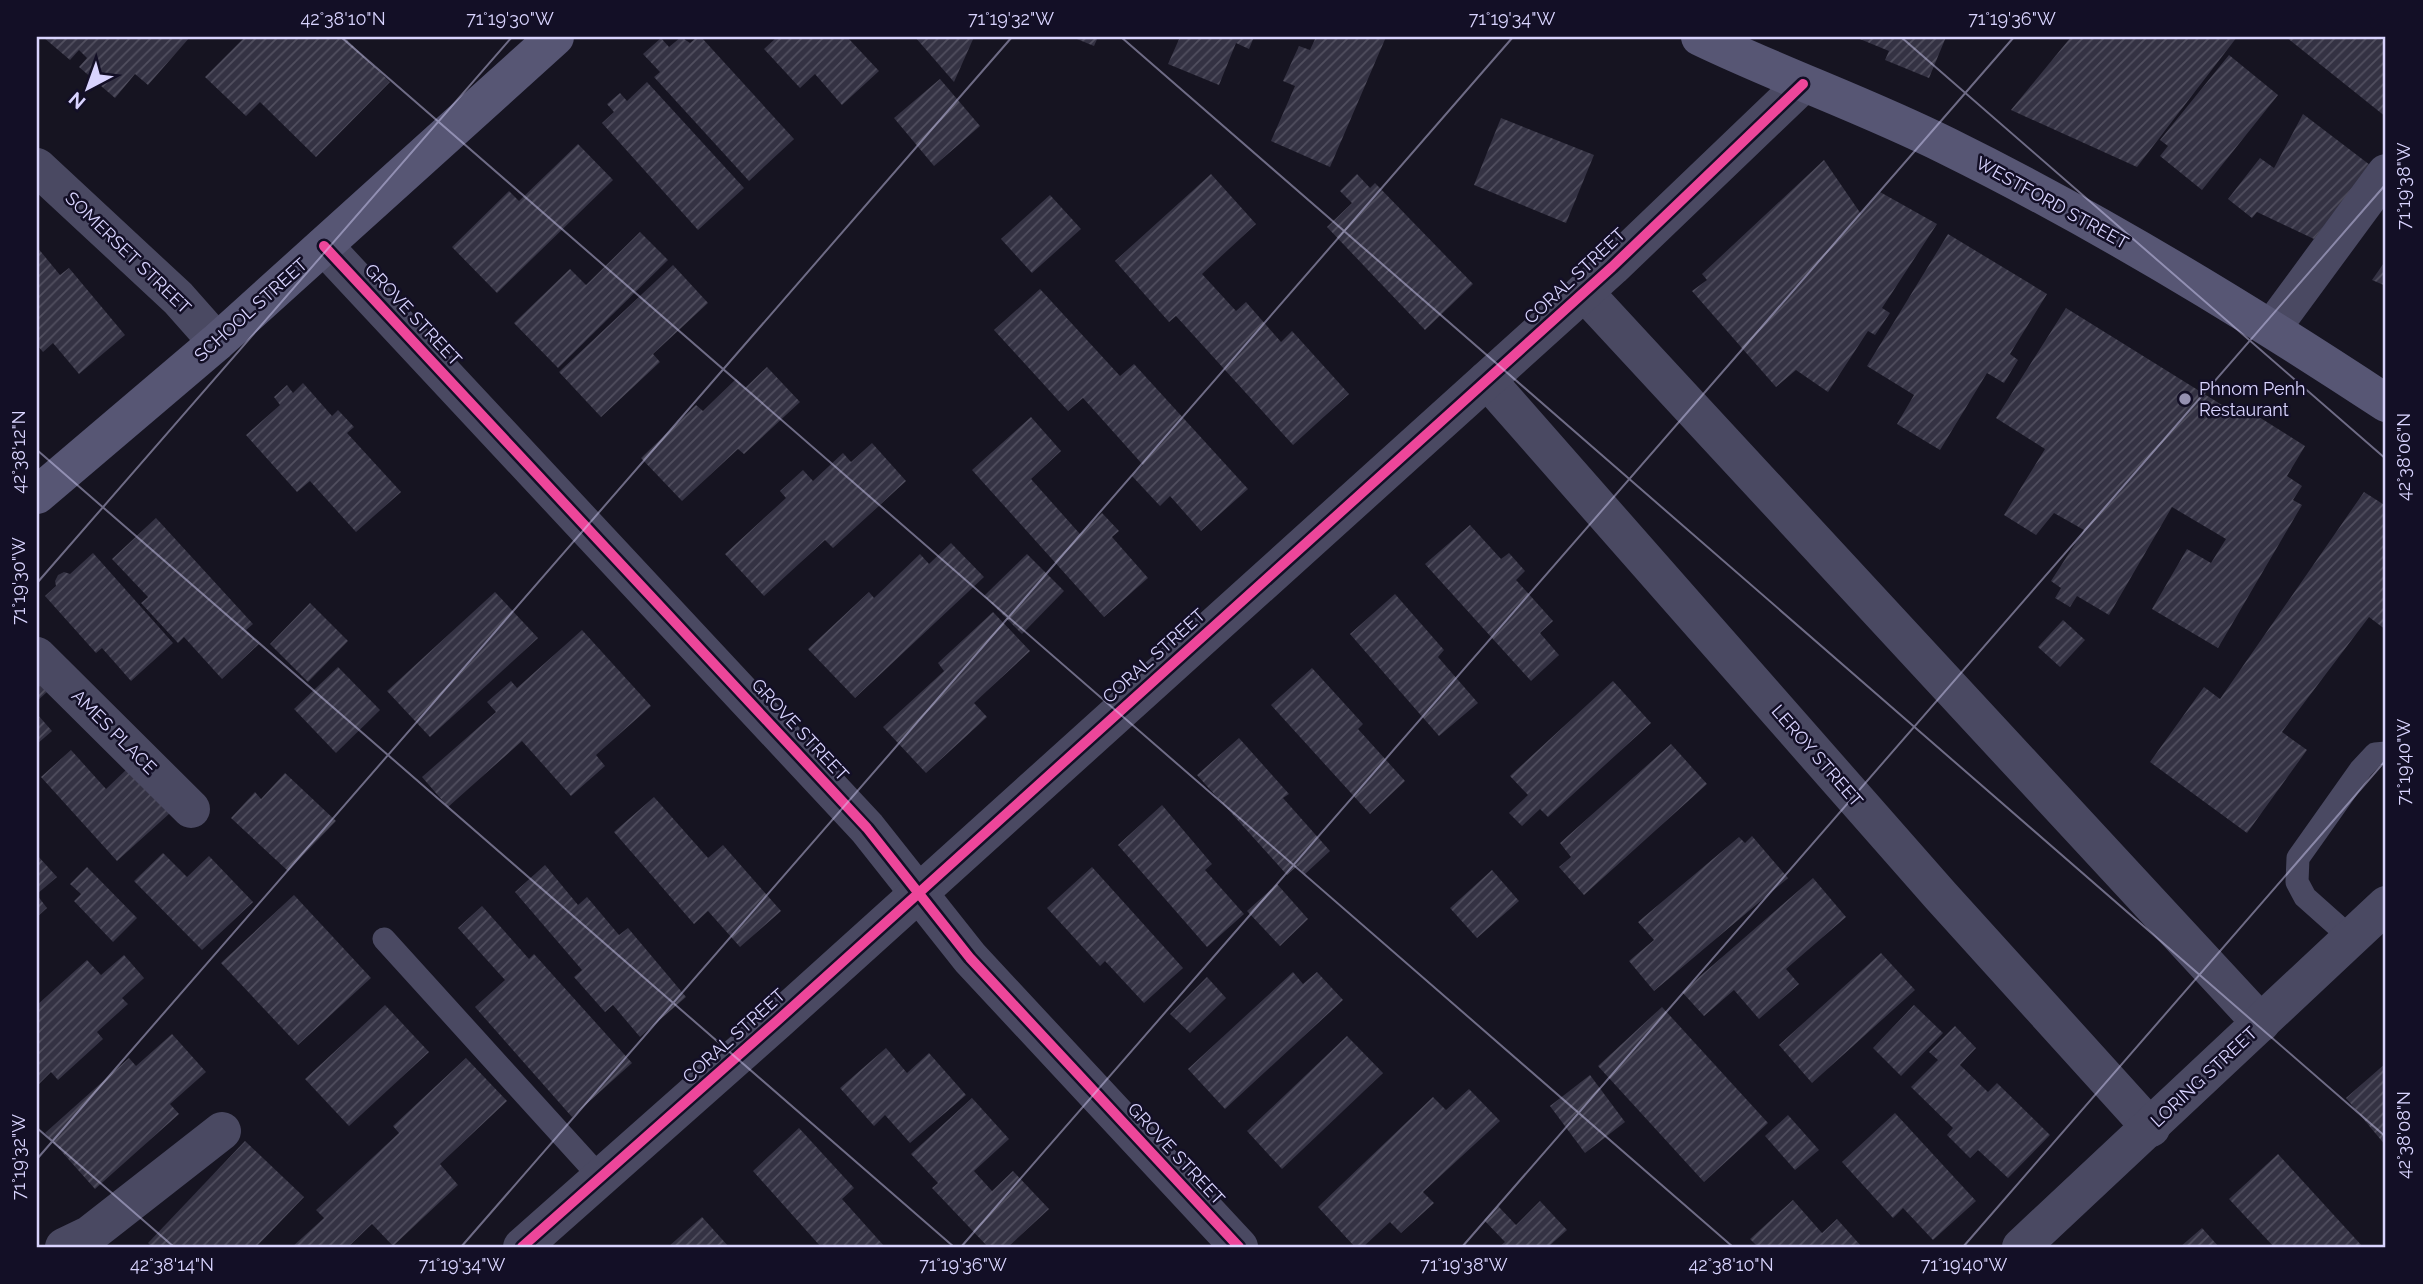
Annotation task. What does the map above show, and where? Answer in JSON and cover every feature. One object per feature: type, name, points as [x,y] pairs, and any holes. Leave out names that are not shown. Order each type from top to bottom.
[{"type":"main road","name":"SCHOOL STREET","points":[[37,495],[217,342],[555,37]]},
{"type":"main road","name":"WESTFORD STREET","points":[[1700,37],[1946,146],[2104,230],[2272,328],[2386,403]]},
{"type":"street","name":"CORAL STREET","points":[[522,1247],[1584,292],[1803,83]]},
{"type":"street","name":"SOMERSET STREET","points":[[37,167],[178,298],[217,342]]},
{"type":"street","points":[[2272,328],[2386,173]]},
{"type":"street","name":"GROVE STREET","points":[[324,246],[867,828],[970,958],[1239,1247]]},
{"type":"street","points":[[1584,292],[2261,1023]]},
{"type":"street","name":"LEROY STREET","points":[[1487,380],[1940,895],[2151,1128]]},
{"type":"street","name":"AMES PLACE","points":[[37,656],[191,808]]},
{"type":"street","name":"LORING STREET","points":[[2021,1247],[2386,905]]},
{"type":"street","points":[[64,1247],[89,1235],[222,1131]]},
{"type":"lane","points":[[2351,938],[2305,897],[2297,882],[2298,858],[2361,769],[2375,754],[2386,753]]},
{"type":"lane","points":[[384,939],[601,1178]]},
{"type":"building","points":[[43,37],[190,37],[148,85],[135,74],[115,98],[79,67],[87,58],[79,50],[70,60]]},
{"type":"building","points":[[245,37],[344,37],[390,82],[316,157],[260,102],[246,116],[205,77]]},
{"type":"building","points":[[681,37],[690,43],[701,37],[794,139],[749,181],[654,77],[660,72],[643,54],[661,38],[669,47]]},
{"type":"building","points":[[777,37],[850,37],[848,38],[879,71],[842,105],[815,74],[800,88],[764,49]]},
{"type":"building","points":[[915,37],[974,37],[954,82]]},
{"type":"building","points":[[1072,37],[1098,37],[1094,46]]},
{"type":"building","points":[[1180,37],[1254,37],[1249,49],[1236,43],[1219,85],[1168,64]]},
{"type":"building","points":[[1316,37],[1386,37],[1330,167],[1271,141],[1295,86],[1283,81],[1299,46],[1310,50]]},
{"type":"building","points":[[1855,37],[1946,37],[1929,78],[1885,60],[1889,51]]},
{"type":"building","points":[[2071,37],[2237,37],[2137,167],[2011,110]]},
{"type":"building","points":[[2286,37],[2378,37],[2386,43],[2386,117]]},
{"type":"building","points":[[2229,55],[2278,95],[2202,190],[2160,156],[2168,146],[2160,140]]},
{"type":"building","points":[[940,79],[980,126],[934,166],[894,118]]},
{"type":"building","points":[[647,82],[744,188],[698,230],[602,123],[614,112],[607,104],[620,93],[627,101]]},
{"type":"building","points":[[2303,114],[2370,165],[2314,239],[2257,212],[2252,218],[2228,199],[2260,158],[2274,168]]},
{"type":"building","points":[[1501,118],[1594,155],[1566,223],[1474,185]]},
{"type":"building","points":[[578,144],[613,180],[497,293],[452,247],[509,191],[519,201]]},
{"type":"building","points":[[1824,160],[1861,214],[1880,192],[1937,224],[1882,308],[1890,313],[1875,335],[1868,331],[1828,392],[1796,370],[1776,387],[1692,291],[1707,280],[1702,274]]},
{"type":"building","points":[[1211,174],[1256,224],[1202,274],[1236,311],[1246,302],[1281,342],[1292,331],[1349,394],[1293,445],[1176,316],[1169,322],[1115,261]]},
{"type":"building","points":[[1357,174],[1370,188],[1375,183],[1473,284],[1425,330],[1327,227],[1352,203],[1340,191]]},
{"type":"building","points":[[1050,195],[1081,229],[1032,273],[1001,239]]},
{"type":"building","points":[[640,232],[668,260],[558,368],[514,323],[570,269],[586,285]]},
{"type":"building","points":[[1948,234],[2047,294],[2010,354],[2018,360],[2004,383],[1987,373],[1940,450],[1897,424],[1914,395],[1867,366]]},
{"type":"building","points":[[37,247],[60,275],[69,268],[125,335],[79,374],[53,343],[43,352],[37,345]]},
{"type":"building","points":[[2386,260],[2386,286],[2372,280]]},
{"type":"building","points":[[673,265],[708,303],[653,354],[660,362],[601,417],[559,372]]},
{"type":"building","points":[[1040,289],[1120,376],[1134,364],[1248,489],[1201,531],[1170,496],[1160,506],[1132,476],[1143,465],[1083,398],[1068,411],[994,330]]},
{"type":"building","points":[[2066,308],[2238,415],[2243,407],[2305,446],[2287,476],[2302,486],[2293,500],[2302,505],[2218,648],[2152,609],[2187,549],[2211,563],[2226,539],[2172,507],[2109,615],[2077,596],[2070,607],[2055,598],[2061,588],[2051,581],[2084,530],[2054,513],[2036,535],[2004,515],[2045,449],[1996,418]]},
{"type":"building","points":[[767,367],[800,402],[744,454],[738,449],[682,501],[641,458],[696,405],[703,411],[736,379],[745,388]]},
{"type":"building","points":[[303,383],[332,416],[338,410],[354,427],[347,433],[401,492],[356,532],[310,481],[297,492],[246,435],[280,405],[274,397],[287,385],[293,393]]},
{"type":"building","points":[[1031,417],[1061,451],[1031,479],[1080,534],[1102,513],[1119,531],[1112,537],[1148,578],[1104,617],[972,470]]},
{"type":"building","points":[[872,443],[906,481],[833,548],[825,540],[764,596],[725,554],[786,498],[780,491],[803,470],[813,481],[843,453],[851,462]]},
{"type":"building","points":[[2364,492],[2386,506],[2386,630],[2369,617],[2282,732],[2307,750],[2247,833],[2150,762],[2204,687],[2220,699]]},
{"type":"building","points":[[156,518],[253,624],[246,630],[259,644],[222,679],[184,637],[178,643],[141,603],[148,597],[112,559]]},
{"type":"building","points":[[1470,525],[1501,559],[1509,553],[1525,571],[1516,580],[1553,621],[1540,633],[1559,655],[1531,681],[1425,564]]},
{"type":"building","points":[[951,543],[984,577],[855,698],[808,649],[869,592],[874,598],[920,554],[929,564]]},
{"type":"building","points":[[93,553],[173,643],[131,681],[102,648],[96,653],[45,596],[56,586],[58,575],[64,572],[70,574]]},
{"type":"building","points":[[1027,554],[1064,591],[1022,634],[984,596]]},
{"type":"building","points":[[495,592],[538,638],[430,737],[387,691]]},
{"type":"building","points":[[1395,594],[1444,650],[1438,657],[1478,703],[1439,736],[1350,634]]},
{"type":"building","points":[[310,603],[348,641],[308,682],[270,644]]},
{"type":"building","points":[[993,612],[1030,651],[974,703],[987,717],[926,773],[883,727],[944,671],[938,663]]},
{"type":"building","points":[[2063,620],[2085,640],[2060,667],[2038,647]]},
{"type":"building","points":[[582,630],[651,706],[596,755],[605,766],[571,796],[522,741],[448,807],[422,777],[496,712],[487,702],[511,681],[517,688]]},
{"type":"building","points":[[338,667],[380,710],[336,753],[294,709]]},
{"type":"building","points":[[1312,668],[1363,724],[1358,729],[1405,781],[1370,814],[1271,705]]},
{"type":"building","points":[[37,680],[47,692],[37,701]]},
{"type":"building","points":[[1613,681],[1651,723],[1548,817],[1540,809],[1522,826],[1509,813],[1528,795],[1510,776]]},
{"type":"building","points":[[37,714],[52,731],[37,744]]},
{"type":"building","points":[[1239,738],[1289,794],[1283,798],[1330,851],[1305,874],[1297,866],[1287,875],[1197,775]]},
{"type":"building","points":[[1671,744],[1707,784],[1584,895],[1559,867],[1571,857],[1560,843]]},
{"type":"building","points":[[71,750],[106,789],[128,768],[170,813],[117,861],[41,777]]},
{"type":"building","points":[[285,773],[336,821],[288,871],[231,818],[255,792],[261,799]]},
{"type":"building","points":[[654,797],[708,858],[723,845],[781,911],[740,947],[708,911],[694,924],[614,832]]},
{"type":"building","points":[[1162,805],[1212,864],[1205,870],[1244,914],[1207,947],[1118,845]]},
{"type":"building","points":[[1752,836],[1788,878],[1654,991],[1629,961],[1654,940],[1638,922],[1739,837],[1745,843]]},
{"type":"building","points":[[163,853],[187,877],[209,856],[253,902],[202,950],[134,881]]},
{"type":"building","points":[[37,855],[57,877],[37,894]]},
{"type":"building","points":[[545,865],[578,905],[587,897],[619,935],[628,928],[686,997],[640,1037],[613,1005],[605,1012],[574,977],[582,970],[515,892]]},
{"type":"building","points":[[87,867],[137,918],[113,942],[74,901],[81,894],[70,884]]},
{"type":"building","points":[[1092,867],[1183,968],[1144,1003],[1105,961],[1100,966],[1047,908]]},
{"type":"building","points":[[1492,870],[1519,901],[1477,938],[1450,908]]},
{"type":"building","points":[[1813,878],[1846,917],[1786,969],[1799,984],[1759,1019],[1734,990],[1704,1016],[1682,992]]},
{"type":"building","points":[[1277,884],[1308,919],[1280,946],[1247,911]]},
{"type":"building","points":[[37,895],[47,908],[37,917]]},
{"type":"building","points":[[294,895],[371,978],[298,1045],[221,963]]},
{"type":"building","points":[[482,906],[529,959],[534,954],[632,1063],[572,1117],[475,1007],[505,980],[458,928]]},
{"type":"building","points":[[1881,953],[1915,990],[1812,1083],[1779,1045]]},
{"type":"building","points":[[124,955],[144,978],[122,998],[128,1004],[97,1032],[103,1039],[58,1080],[51,1072],[37,1086],[37,1005],[87,960],[101,975]]},
{"type":"building","points":[[1293,972],[1303,984],[1317,972],[1343,1000],[1225,1109],[1188,1069]]},
{"type":"building","points":[[1207,977],[1226,998],[1190,1033],[1170,1014]]},
{"type":"building","points":[[385,1005],[429,1052],[349,1126],[305,1079]]},
{"type":"building","points":[[1914,1005],[1943,1033],[1901,1076],[1873,1048]]},
{"type":"building","points":[[1662,1007],[1768,1123],[1704,1182],[1598,1066]]},
{"type":"building","points":[[1955,1026],[1976,1048],[1960,1065],[1988,1092],[1997,1083],[2050,1135],[2008,1178],[1978,1150],[1970,1158],[1947,1135],[1953,1128],[1911,1087],[1938,1060],[1929,1052]]},
{"type":"building","points":[[172,1034],[206,1072],[170,1104],[179,1114],[95,1189],[45,1133],[129,1058],[136,1066]]},
{"type":"building","points":[[1347,1036],[1383,1073],[1282,1169],[1247,1131]]},
{"type":"building","points":[[886,1048],[907,1073],[929,1053],[966,1095],[910,1143],[885,1115],[874,1126],[840,1088]]},
{"type":"building","points":[[466,1058],[507,1101],[440,1164],[458,1185],[393,1246],[372,1224],[348,1247],[292,1247],[324,1218],[316,1210],[399,1133],[393,1126]]},
{"type":"building","points":[[2386,1063],[2386,1146],[2346,1098]]},
{"type":"building","points":[[1590,1075],[1625,1122],[1585,1153],[1550,1106]]},
{"type":"building","points":[[1469,1089],[1500,1121],[1423,1192],[1434,1203],[1401,1233],[1390,1222],[1363,1247],[1355,1247],[1318,1207],[1433,1097],[1446,1110]]},
{"type":"building","points":[[972,1098],[1009,1139],[974,1171],[992,1191],[1013,1171],[1049,1209],[1008,1247],[988,1247],[932,1188],[938,1183],[911,1154]]},
{"type":"building","points":[[1895,1113],[1976,1201],[1933,1240],[1903,1208],[1893,1218],[1842,1162]]},
{"type":"building","points":[[1788,1115],[1819,1150],[1795,1170],[1765,1136]]},
{"type":"building","points":[[799,1128],[854,1188],[842,1199],[885,1247],[821,1247],[753,1171]]},
{"type":"building","points":[[245,1141],[304,1197],[256,1247],[152,1247],[148,1243]]},
{"type":"building","points":[[2278,1154],[2363,1247],[2274,1247],[2229,1199]]},
{"type":"building","points":[[1793,1200],[1822,1233],[1837,1219],[1862,1247],[1758,1247],[1750,1239]]},
{"type":"building","points":[[1540,1201],[1567,1230],[1548,1247],[1499,1247],[1505,1242],[1484,1220],[1498,1206],[1516,1225]]},
{"type":"building","points":[[702,1217],[729,1247],[668,1247]]},
{"type":"building","points":[[2202,1228],[2219,1247],[2180,1247]]},
{"type":"cycle path","points":[[522,1247],[777,1021],[1612,267],[1803,84]]},
{"type":"cycle path","points":[[324,246],[867,828],[970,958],[1239,1247]]},
{"type":"place","name":"Phnom Penh Restaurant","points":[[2185,399]]}]
